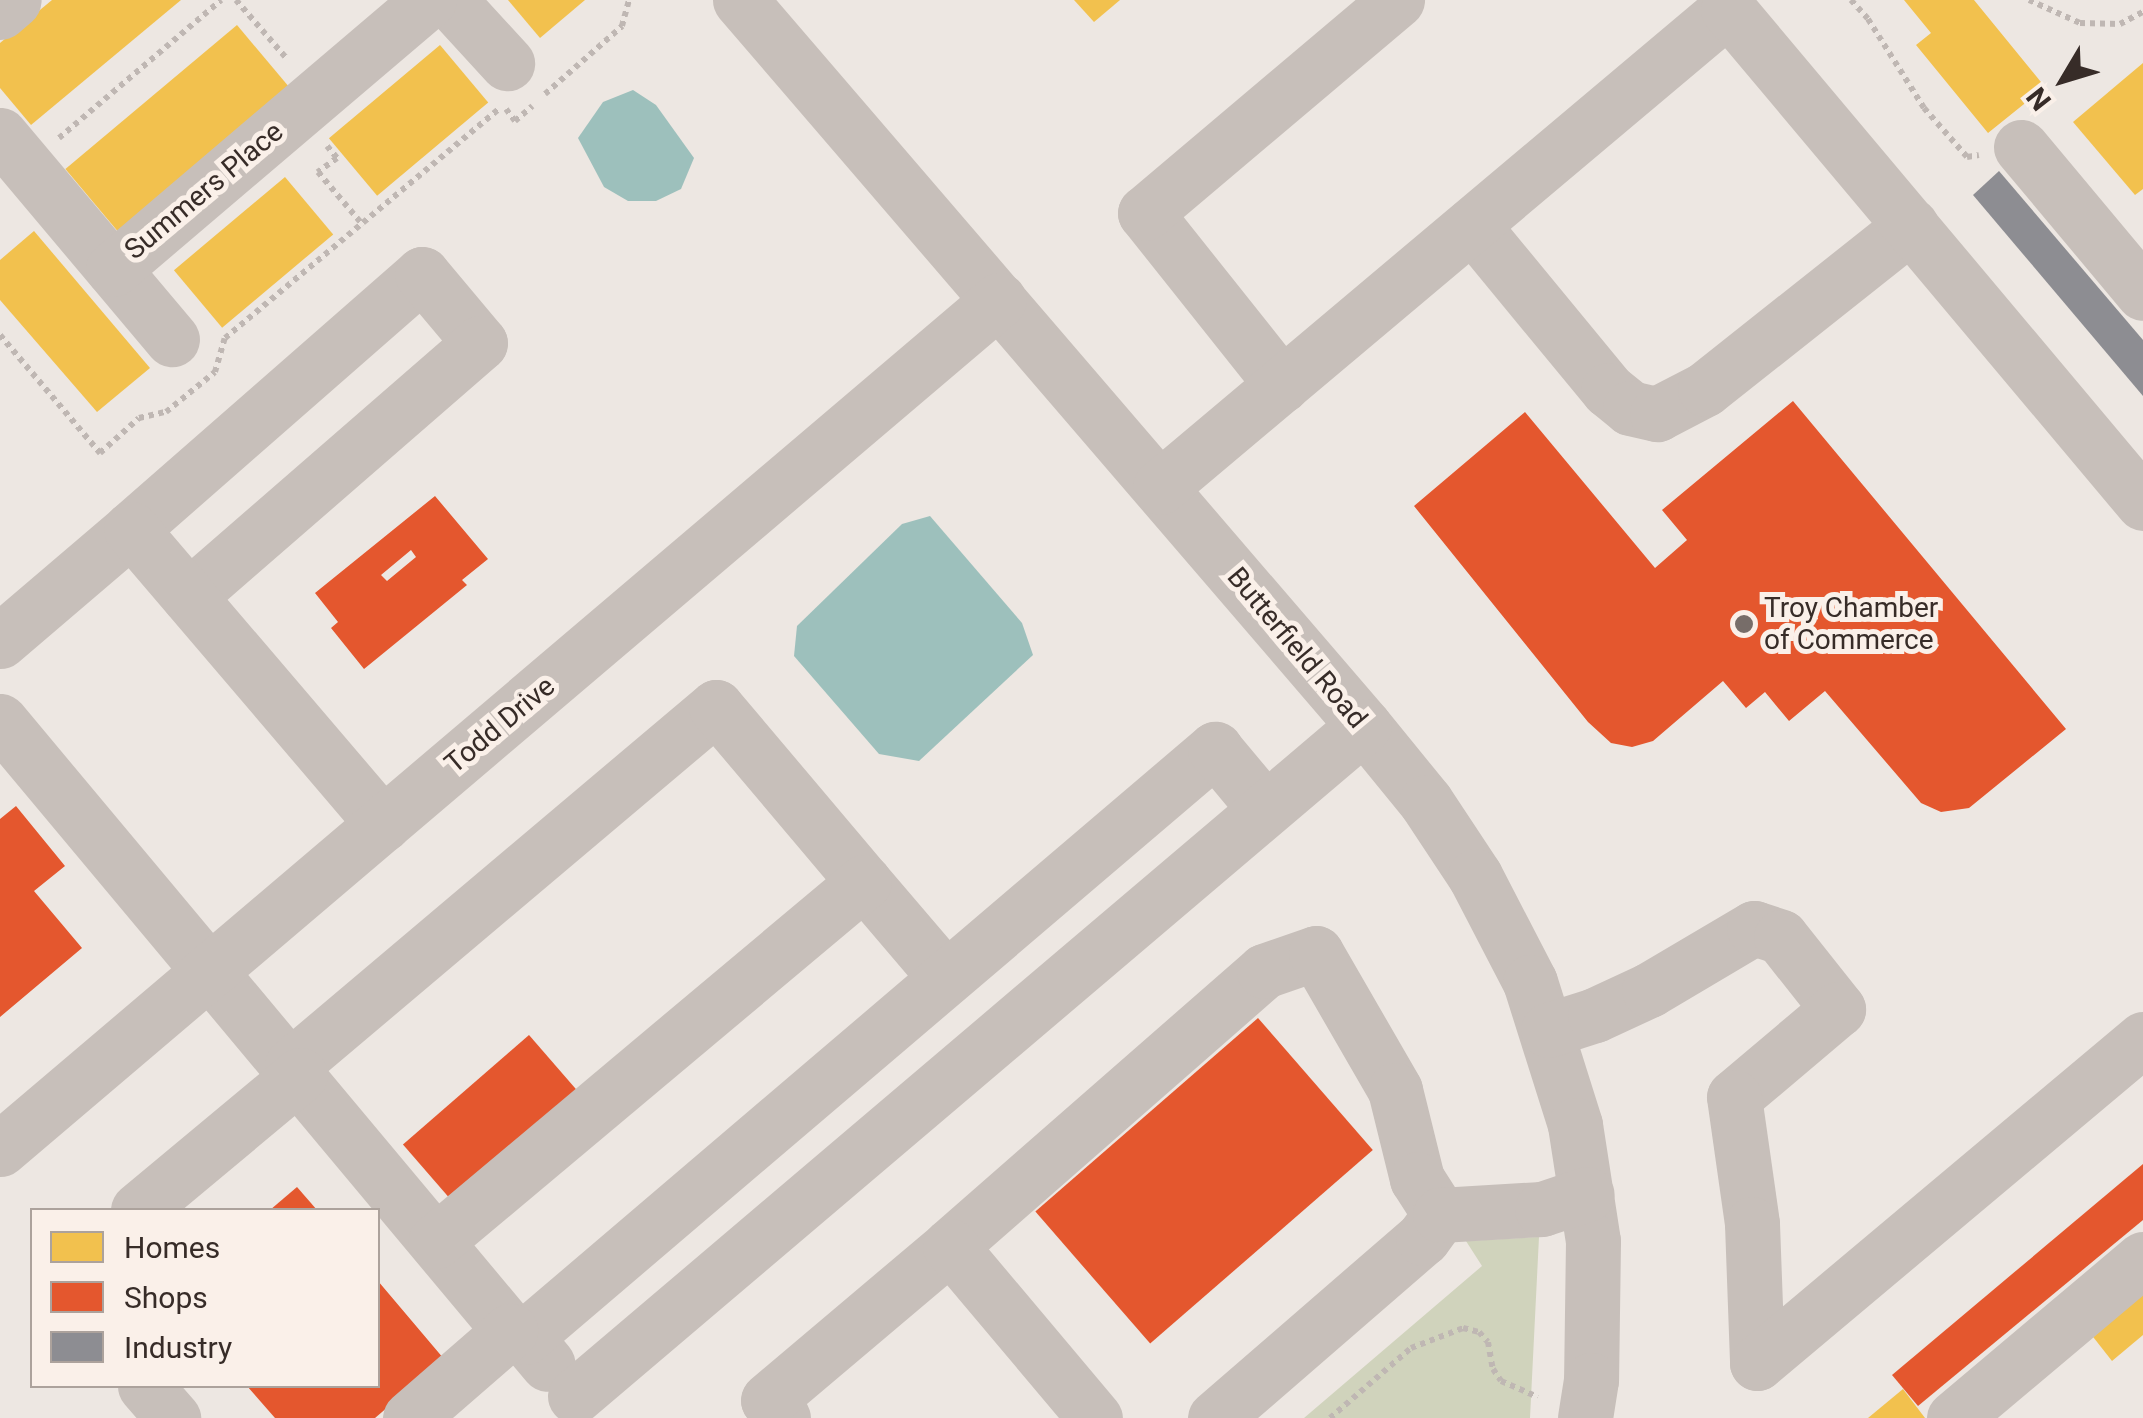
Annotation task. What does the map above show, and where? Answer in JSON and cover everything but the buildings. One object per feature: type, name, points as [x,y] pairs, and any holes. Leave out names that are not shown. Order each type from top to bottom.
[{"type":"street","points":[[0,12],[14,0]]},
{"type":"street","name":"Summers Place","points":[[23,142],[113,269],[428,0]]},
{"type":"street","points":[[450,0],[507,62]]},
{"type":"street","name":"Butterfield Road","points":[[740,0],[1364,726],[1426,802],[1475,876],[1505,928],[1548,1030],[1575,1126],[1587,1194],[1594,1288],[1562,1408]]},
{"type":"street","points":[[1282,385],[1145,214],[1396,0]]},
{"type":"street","points":[[1160,487],[1472,225],[1724,5],[2143,503]]},
{"type":"street","points":[[2021,147],[2143,293]]},
{"type":"street","points":[[1472,225],[1608,390],[1630,408],[1657,414],[1706,389],[1911,226]]},
{"type":"street","points":[[113,269],[172,339]]},
{"type":"street","points":[[0,641],[422,274],[480,343],[189,596]]},
{"type":"street","name":"Todd Drive","points":[[0,1149],[999,300]]},
{"type":"street","points":[[131,529],[383,824]]},
{"type":"street","points":[[140,1208],[716,707],[946,978]]},
{"type":"street","points":[[0,721],[436,1241],[585,1407],[1112,939],[1364,726]]},
{"type":"street","points":[[410,1418],[946,978],[1215,749],[1264,809]]},
{"type":"street","points":[[1062,879],[1112,939]]},
{"type":"street","points":[[436,1241],[864,882]]},
{"type":"street","points":[[1548,1030],[1595,1015],[1650,990],[1754,928],[1781,937],[1838,1009],[1734,1097],[1752,1224],[1758,1363],[2143,1039]]},
{"type":"street","points":[[783,1418],[768,1400],[1264,972],[1316,953],[1394,1090],[1417,1179],[1440,1214]]},
{"type":"street","points":[[1440,1214],[1542,1209],[1587,1194]]},
{"type":"street","points":[[1215,1418],[1423,1238],[1440,1214]]},
{"type":"street","points":[[950,1246],[1095,1418]]},
{"type":"street","points":[[1954,1418],[2143,1259]]},
{"type":"street","points":[[148,1388],[172,1418]]},
{"type":"path","points":[[23,142],[222,0]]},
{"type":"path","points":[[236,0],[291,64]]},
{"type":"path","points":[[0,335],[100,453],[140,418],[166,412],[214,372],[225,338],[504,105],[515,121],[622,26],[629,0]]},
{"type":"path","points":[[1851,0],[1868,19],[1924,108],[1967,158],[2021,147]]},
{"type":"path","points":[[2028,0],[2080,23],[2120,24],[2143,12]]},
{"type":"path","points":[[325,144],[337,158],[318,172],[363,225]]},
{"type":"path","points":[[1330,1418],[1411,1348],[1463,1328],[1479,1332],[1488,1342],[1493,1369],[1501,1381],[1562,1408]]},
{"type":"green space","points":[[1539,1237],[1530,1418],[1304,1418],[1482,1266],[1466,1241]]},
{"type":"water","points":[[633,90],[656,105],[694,158],[681,189],[656,201],[628,201],[604,187],[578,138],[603,102]]},
{"type":"water","points":[[930,516],[1022,623],[1033,655],[919,761],[879,754],[794,656],[797,626],[902,524]]},
{"type":"place","name":"Troy Chamber of Commerce","points":[[1744,624]]}]
